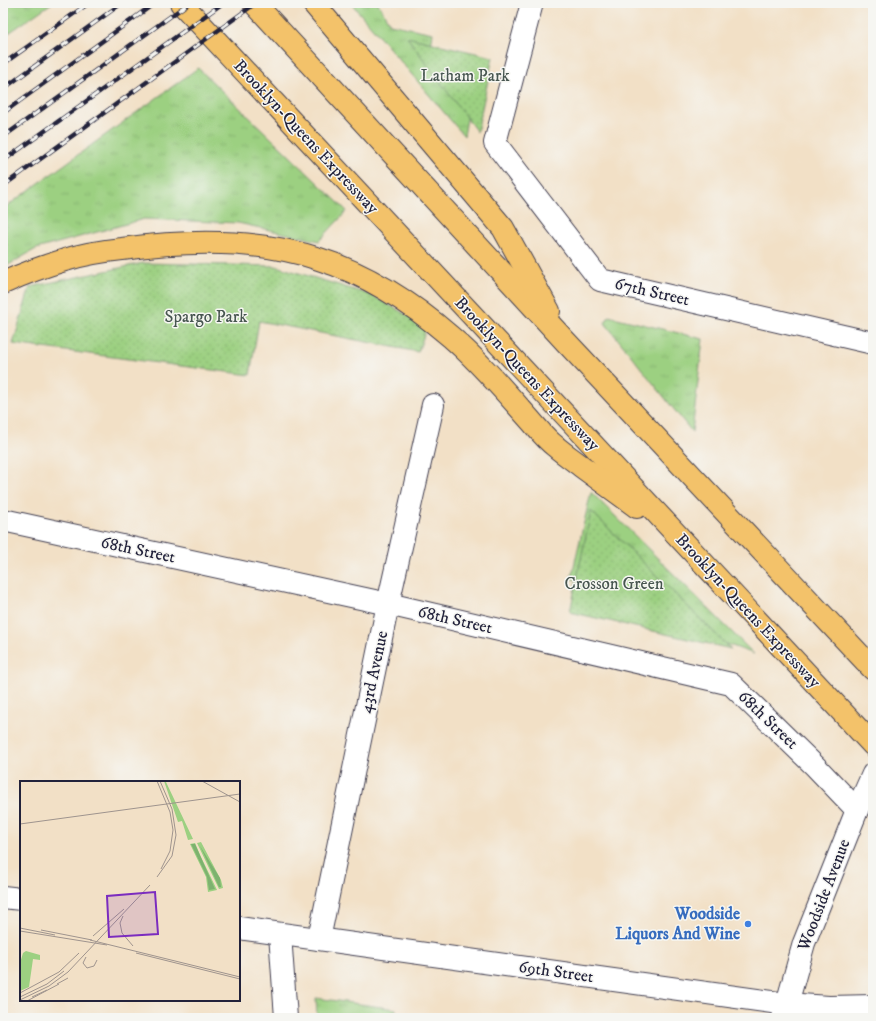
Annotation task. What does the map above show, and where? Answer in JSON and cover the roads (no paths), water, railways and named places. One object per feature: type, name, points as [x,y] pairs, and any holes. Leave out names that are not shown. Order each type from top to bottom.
[{"type":"highway","name":"Brooklyn-Queens Expressway","points":[[181,3],[873,746]]},
{"type":"highway","points":[[254,3],[566,342],[873,669]]},
{"type":"highway","points":[[313,3],[502,228],[566,342]]},
{"type":"highway","points":[[3,283],[65,260],[106,251],[152,244],[234,244],[290,251],[320,259],[377,285],[397,296],[423,314],[452,338],[476,361],[554,446],[683,542]]},
{"type":"street","name":"67th Street","points":[[532,3],[495,143],[600,280],[873,343]]},
{"type":"street","name":"43rd Avenue","points":[[319,939],[388,604],[433,405]]},
{"type":"street","name":"68th Street","points":[[3,520],[388,604],[731,684],[815,766],[857,810]]},
{"type":"street","name":"Woodside Avenue","points":[[784,1011],[804,943],[857,810],[871,780]]},
{"type":"street","points":[[3,897],[20,899]]},
{"type":"street","name":"69th Street","points":[[240,928],[784,1011],[829,1007],[873,1006]]},
{"type":"street","points":[[280,934],[286,1018]]},
{"type":"railway","points":[[3,64],[89,3]]},
{"type":"railway","points":[[3,89],[122,3]]},
{"type":"railway","points":[[3,113],[155,3]]},
{"type":"railway","points":[[3,137],[189,3]]},
{"type":"railway","points":[[3,161],[223,3]]},
{"type":"railway","points":[[3,186],[256,3]]},
{"type":"place","name":"Woodside Liquors And Wine","points":[[748,924]]},
{"type":"park label","name":"Latham Park","points":[[465,76]]},
{"type":"park label","name":"Spargo Park","points":[[206,317]]},
{"type":"park label","name":"Crosson Green","points":[[614,584]]}]
